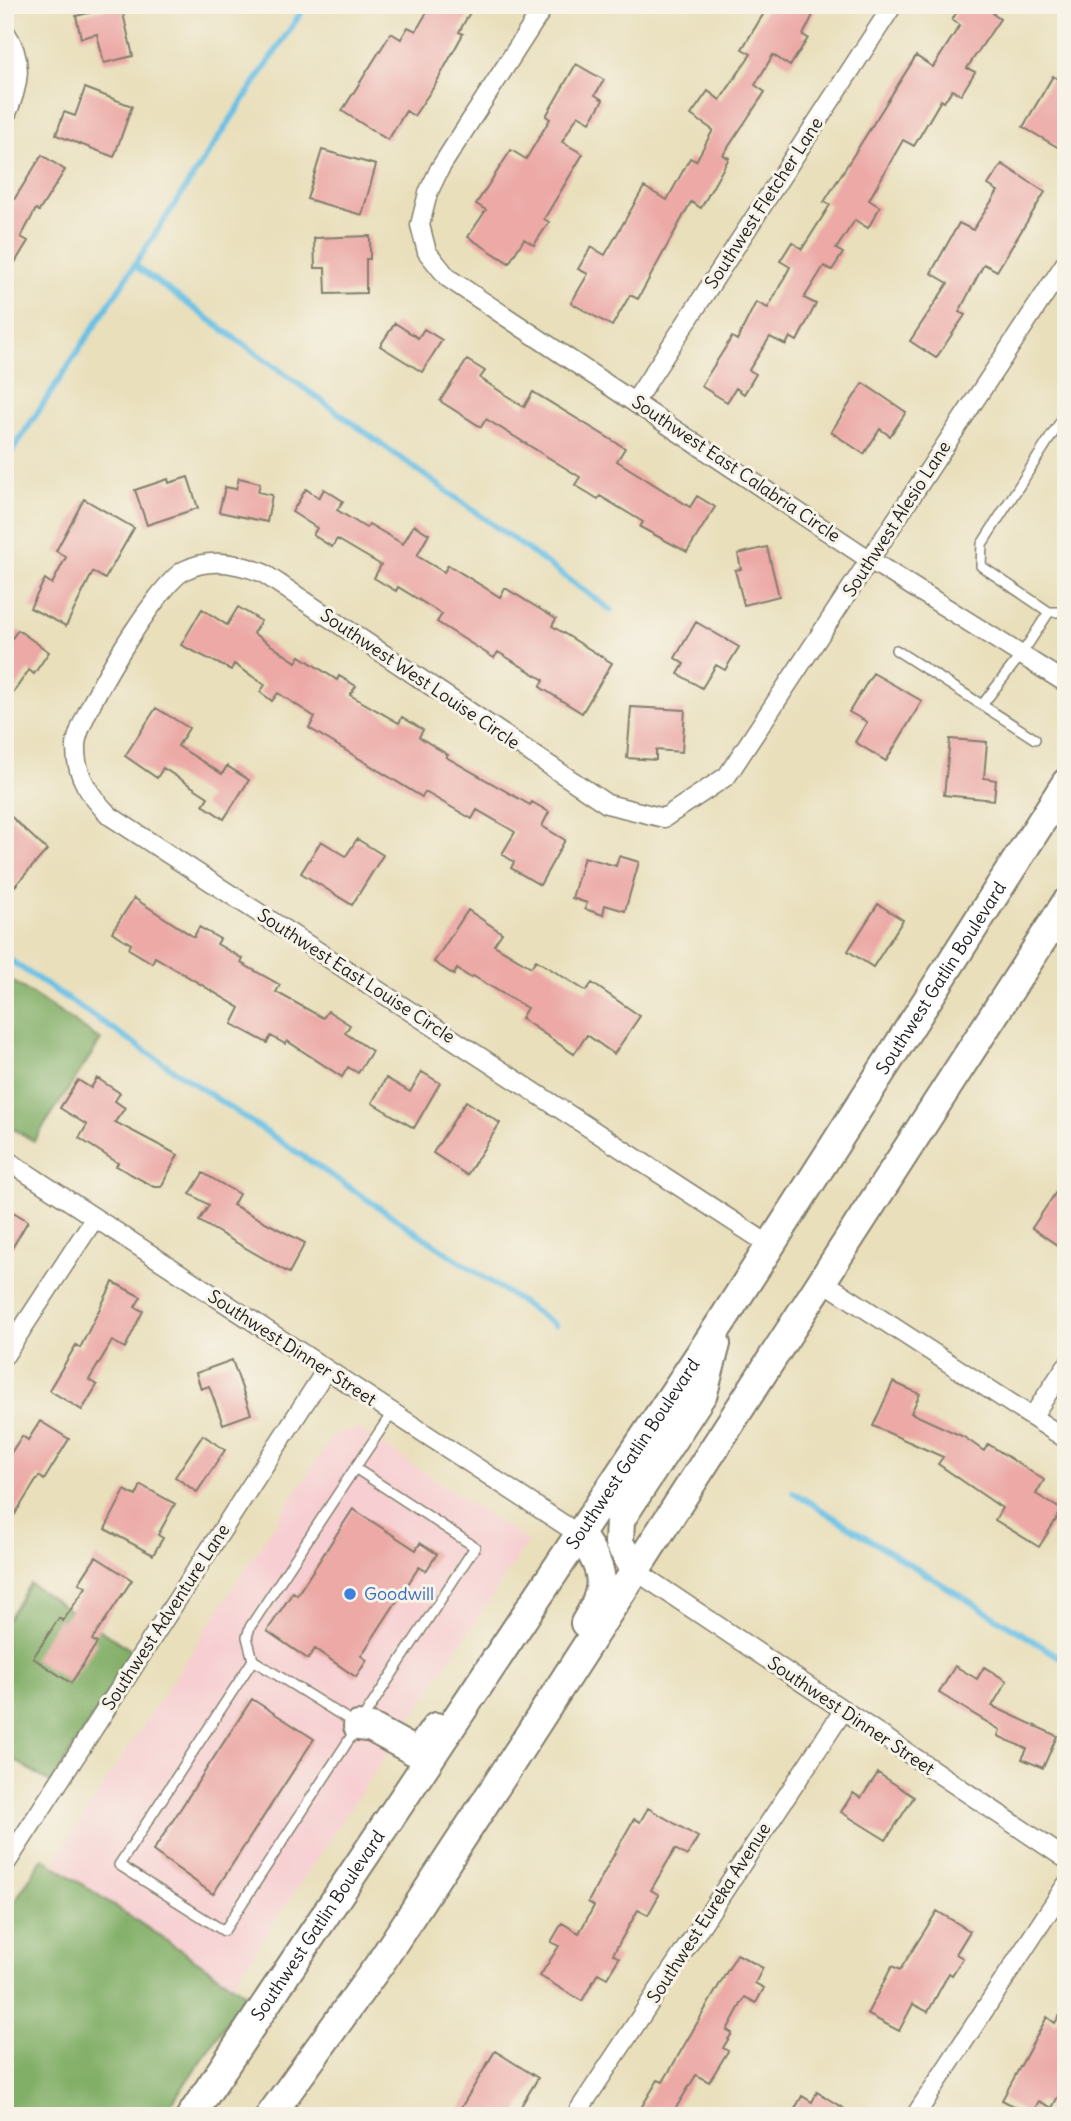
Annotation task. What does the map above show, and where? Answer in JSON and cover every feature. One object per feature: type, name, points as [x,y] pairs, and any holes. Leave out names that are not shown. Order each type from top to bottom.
[{"type":"main road","name":"Southwest Gatlin Boulevard","points":[[191,2116],[722,1321],[1066,783]]},
{"type":"main road","points":[[270,2116],[380,1962],[509,1766],[824,1282],[1066,903]]},
{"type":"main road","points":[[636,1572],[619,1543],[620,1520],[703,1393],[722,1321]]},
{"type":"main road","points":[[509,1766],[518,1725],[600,1598],[602,1586],[595,1556],[580,1535]]},
{"type":"main road","points":[[358,1726],[372,1728],[408,1749],[421,1750],[506,1625],[543,1590]]},
{"type":"main road","points":[[358,1726],[366,1743],[401,1768],[406,1794]]},
{"type":"street","name":"Southwest East Calabria Circle","points":[[545,5],[440,168],[421,211],[422,238],[435,266],[448,278],[870,560],[1066,683]]},
{"type":"street","name":"Southwest Fletcher Lane","points":[[635,401],[892,5]]},
{"type":"street","points":[[5,31],[16,50],[19,67],[18,85],[5,118]]},
{"type":"street","name":"Southwest Alesio Lane","points":[[727,776],[1066,262]]},
{"type":"street","name":"Southwest West Louise Circle","points":[[129,640],[171,580],[182,571],[215,562],[233,563],[263,573],[607,804],[664,818],[727,776]]},
{"type":"street","name":"Southwest East Louise Circle","points":[[129,640],[85,714],[76,739],[77,765],[84,784],[93,799],[110,816],[771,1246]]},
{"type":"street","name":"Southwest Dinner Street","points":[[5,1159],[580,1535]]},
{"type":"street","points":[[5,1355],[94,1219]]},
{"type":"street","points":[[824,1282],[1066,1439]]},
{"type":"street","points":[[1031,1417],[1066,1366]]},
{"type":"street","name":"Southwest Adventure Lane","points":[[5,1865],[326,1370]]},
{"type":"street","name":"Southwest Dinner Street","points":[[636,1572],[1066,1859]]},
{"type":"street","name":"Southwest Eureka Avenue","points":[[575,2116],[843,1711]]},
{"type":"street","points":[[915,2116],[1066,1885]]},
{"type":"lane","points":[[1066,414],[982,544],[981,566],[1049,612],[1066,612]]},
{"type":"lane","points":[[982,705],[1021,655],[1049,612]]},
{"type":"lane","points":[[896,650],[1035,738]]},
{"type":"lane","points":[[358,1726],[253,1660],[247,1637],[262,1607],[393,1413]]},
{"type":"lane","points":[[253,1660],[119,1865],[223,1931],[475,1547],[355,1468]]},
{"type":"shaded area","points":[[359,1429],[528,1542],[233,1984],[53,1864],[333,1435]]},
{"type":"green space","points":[[5,976],[101,1040],[34,1141],[5,1124]]},
{"type":"green space","points":[[30,1584],[134,1652],[51,1783],[5,1754],[5,1623]]},
{"type":"green space","points":[[43,1858],[246,1994],[163,2116],[5,2116],[5,1916]]},
{"type":"building","points":[[121,5],[133,56],[104,63],[97,34],[81,38],[76,16]]},
{"type":"building","points":[[431,5],[474,5],[459,32],[463,34],[435,85],[414,116],[406,111],[388,140],[342,111],[391,33],[401,39],[408,27],[416,31]]},
{"type":"building","points":[[769,5],[818,5],[803,35],[808,38],[790,66],[773,55],[755,85],[765,92],[723,155],[729,158],[701,208],[691,202],[638,299],[630,295],[612,326],[571,303],[588,274],[578,269],[591,247],[605,255],[644,187],[667,200],[690,158],[696,161],[713,130],[691,115],[708,91],[720,100],[751,54],[742,49]]},
{"type":"building","points":[[961,5],[999,5],[993,14],[1000,19],[967,68],[975,72],[961,95],[952,90],[944,102],[941,100],[914,146],[903,140],[869,200],[880,207],[868,228],[855,220],[836,249],[843,253],[832,270],[824,266],[804,298],[816,304],[797,341],[790,337],[786,345],[770,337],[749,370],[756,374],[744,394],[736,388],[727,402],[701,386],[732,337],[737,340],[756,302],[768,308],[790,267],[780,261],[792,242],[802,249],[830,205],[824,202],[916,56],[933,67],[960,25],[952,20]]},
{"type":"building","points":[[576,64],[604,80],[595,95],[603,100],[590,122],[578,115],[562,142],[583,154],[544,219],[549,222],[534,245],[524,239],[509,263],[468,237],[486,210],[476,204],[511,150],[526,159],[550,119],[546,116]]},
{"type":"building","points":[[1053,76],[1066,84],[1066,152],[1023,127]]},
{"type":"building","points":[[85,88],[132,106],[114,157],[56,135],[64,112],[75,116]]},
{"type":"building","points":[[322,150],[376,165],[362,215],[307,199]]},
{"type":"building","points":[[42,155],[65,170],[39,211],[36,209],[21,237],[28,241],[5,279],[5,214]]},
{"type":"building","points":[[1002,164],[1045,192],[997,271],[984,264],[959,312],[965,315],[936,358],[910,341],[948,283],[931,273],[959,223],[973,230],[998,191],[988,185]]},
{"type":"building","points":[[370,236],[370,259],[366,259],[366,293],[326,294],[325,268],[315,268],[314,238]]},
{"type":"building","points":[[395,323],[418,338],[424,329],[442,340],[422,372],[380,346]]},
{"type":"building","points":[[467,360],[485,371],[480,378],[524,407],[533,392],[625,448],[617,461],[690,507],[697,496],[715,507],[687,552],[640,527],[643,522],[600,496],[598,499],[575,485],[580,477],[486,419],[481,427],[440,401]]},
{"type":"building","points":[[863,383],[906,412],[890,436],[880,429],[864,454],[831,432]]},
{"type":"building","points":[[188,477],[198,508],[147,525],[135,490],[168,479],[169,483]]},
{"type":"building","points":[[239,478],[260,483],[258,492],[272,495],[267,522],[219,512],[225,487],[236,489]]},
{"type":"building","points":[[306,489],[319,498],[324,489],[343,501],[337,510],[366,528],[369,524],[403,544],[414,525],[429,534],[417,556],[444,572],[448,565],[500,597],[505,588],[556,619],[552,626],[612,663],[582,713],[540,687],[544,680],[498,652],[494,658],[437,622],[442,614],[398,587],[396,591],[374,578],[381,565],[337,539],[332,547],[313,535],[317,528],[292,512]]},
{"type":"building","points":[[84,499],[134,528],[105,579],[93,572],[66,626],[30,608],[45,579],[52,584],[66,557],[56,551]]},
{"type":"building","points":[[767,547],[779,596],[744,605],[735,570],[741,569],[738,554]]},
{"type":"building","points":[[238,607],[261,621],[253,633],[296,662],[300,656],[337,680],[339,676],[356,686],[350,695],[399,723],[402,717],[423,730],[419,737],[448,755],[446,757],[530,805],[532,802],[549,812],[542,826],[565,840],[540,885],[511,868],[514,862],[502,854],[515,832],[477,810],[472,819],[425,792],[422,797],[309,728],[315,717],[278,693],[272,701],[260,692],[265,685],[234,664],[231,670],[181,645],[202,609],[227,625]]},
{"type":"building","points":[[696,622],[739,647],[725,670],[716,665],[702,688],[678,674],[684,664],[675,658]]},
{"type":"building","points":[[18,630],[49,652],[34,674],[29,670],[5,704],[5,648]]},
{"type":"building","points":[[873,673],[922,701],[886,761],[855,742],[867,722],[849,712]]},
{"type":"building","points":[[631,707],[685,710],[682,752],[656,750],[656,760],[627,758]]},
{"type":"building","points":[[156,708],[189,728],[178,746],[222,774],[227,766],[249,780],[224,819],[203,805],[208,797],[163,768],[157,778],[125,756]]},
{"type":"building","points":[[950,739],[987,742],[984,778],[996,780],[994,800],[944,795]]},
{"type":"building","points":[[5,811],[47,850],[15,886],[5,877]]},
{"type":"building","points":[[357,839],[383,855],[352,905],[301,873],[321,841],[346,856]]},
{"type":"building","points":[[619,856],[639,862],[625,911],[605,905],[603,915],[585,909],[587,903],[572,898],[584,857],[616,866]]},
{"type":"building","points":[[134,898],[194,937],[199,927],[220,939],[217,944],[243,959],[241,963],[280,985],[276,992],[323,1018],[328,1011],[350,1025],[345,1033],[372,1051],[358,1073],[348,1067],[342,1077],[287,1041],[285,1044],[271,1036],[267,1043],[232,1024],[240,1008],[155,957],[152,963],[129,949],[131,944],[112,932]]},
{"type":"building","points":[[878,904],[903,920],[873,967],[848,951]]},
{"type":"building","points":[[468,910],[502,933],[494,945],[531,967],[536,960],[586,991],[592,983],[640,1016],[614,1054],[587,1035],[574,1054],[521,1018],[527,1008],[473,976],[471,978],[457,969],[454,975],[434,962]]},
{"type":"building","points":[[422,1072],[440,1083],[414,1128],[372,1103],[386,1078],[410,1092]]},
{"type":"building","points":[[97,1078],[120,1093],[115,1101],[125,1108],[115,1122],[178,1155],[161,1187],[154,1187],[116,1166],[118,1163],[79,1138],[87,1125],[60,1108],[78,1080],[91,1088]]},
{"type":"building","points":[[466,1101],[500,1123],[467,1175],[433,1153]]},
{"type":"building","points":[[203,1173],[239,1194],[233,1205],[305,1243],[289,1273],[199,1221],[209,1205],[190,1194]]},
{"type":"building","points":[[1066,1177],[1066,1251],[1032,1228]]},
{"type":"building","points":[[5,1207],[28,1221],[5,1260]]},
{"type":"building","points":[[113,1282],[141,1297],[135,1307],[143,1311],[125,1348],[112,1341],[89,1380],[97,1385],[82,1410],[49,1390],[76,1345],[80,1348]]},
{"type":"building","points":[[232,1360],[251,1414],[223,1424],[209,1386],[201,1389],[196,1373]]},
{"type":"building","points":[[893,1382],[920,1394],[911,1413],[964,1437],[984,1451],[988,1444],[1044,1480],[1036,1494],[1062,1510],[1039,1547],[995,1520],[1002,1508],[938,1464],[943,1457],[873,1426]]},
{"type":"building","points":[[40,1421],[69,1439],[44,1480],[39,1476],[5,1530],[5,1462],[22,1436],[28,1440]]},
{"type":"building","points":[[203,1435],[225,1450],[197,1492],[175,1477]]},
{"type":"building","points":[[141,1485],[175,1504],[158,1535],[163,1538],[153,1555],[105,1529],[125,1490],[136,1496]]},
{"type":"building","name":"Goodwill","points":[[353,1509],[416,1550],[420,1543],[437,1554],[426,1571],[419,1567],[361,1656],[367,1660],[356,1677],[315,1649],[308,1659],[267,1631],[293,1592],[297,1595]]},
{"type":"building","points":[[96,1557],[132,1580],[92,1640],[97,1643],[71,1683],[33,1658],[59,1618],[63,1621],[86,1587],[79,1583]]},
{"type":"building","points":[[955,1666],[977,1679],[984,1667],[1007,1681],[992,1706],[1057,1736],[1043,1768],[1022,1759],[1027,1749],[998,1736],[1000,1730],[939,1693]]},
{"type":"building","points":[[252,1699],[314,1739],[213,1894],[153,1851]]},
{"type":"building","points":[[878,1773],[914,1797],[886,1840],[841,1812],[853,1793],[861,1798]]},
{"type":"building","points":[[648,1808],[698,1837],[687,1856],[675,1849],[651,1890],[659,1895],[648,1915],[638,1910],[613,1954],[619,1958],[607,1978],[598,1973],[582,2001],[540,1976],[559,1946],[551,1942],[562,1923],[579,1933],[594,1906],[588,1902],[618,1847],[634,1819],[640,1822]]},
{"type":"building","points":[[937,1911],[970,1931],[956,1954],[963,1958],[952,1975],[949,1973],[928,2012],[913,2004],[899,2031],[867,2014],[892,1966],[900,1970]]},
{"type":"building","points":[[737,1954],[763,1968],[755,1983],[764,1988],[756,2003],[745,1997],[727,2030],[732,2033],[723,2048],[728,2051],[709,2082],[696,2075],[671,2116],[636,2116],[658,2080],[663,2082]]},
{"type":"building","points":[[1066,2006],[1066,2081],[1052,2108],[1039,2101],[1031,2115],[1002,2100],[1047,2017],[1055,2023]]},
{"type":"building","points":[[495,2051],[538,2078],[515,2116],[456,2116]]},
{"type":"building","points":[[817,2092],[856,2116],[791,2116],[802,2096],[812,2102]]},
{"type":"waterway","points":[[5,462],[306,5]]},
{"type":"waterway","points":[[134,265],[611,610]]},
{"type":"waterway","points":[[5,957],[555,1325]]},
{"type":"waterway","points":[[793,1492],[1066,1661]]},
{"type":"place","name":"Goodwill","points":[[350,1594]]}]
